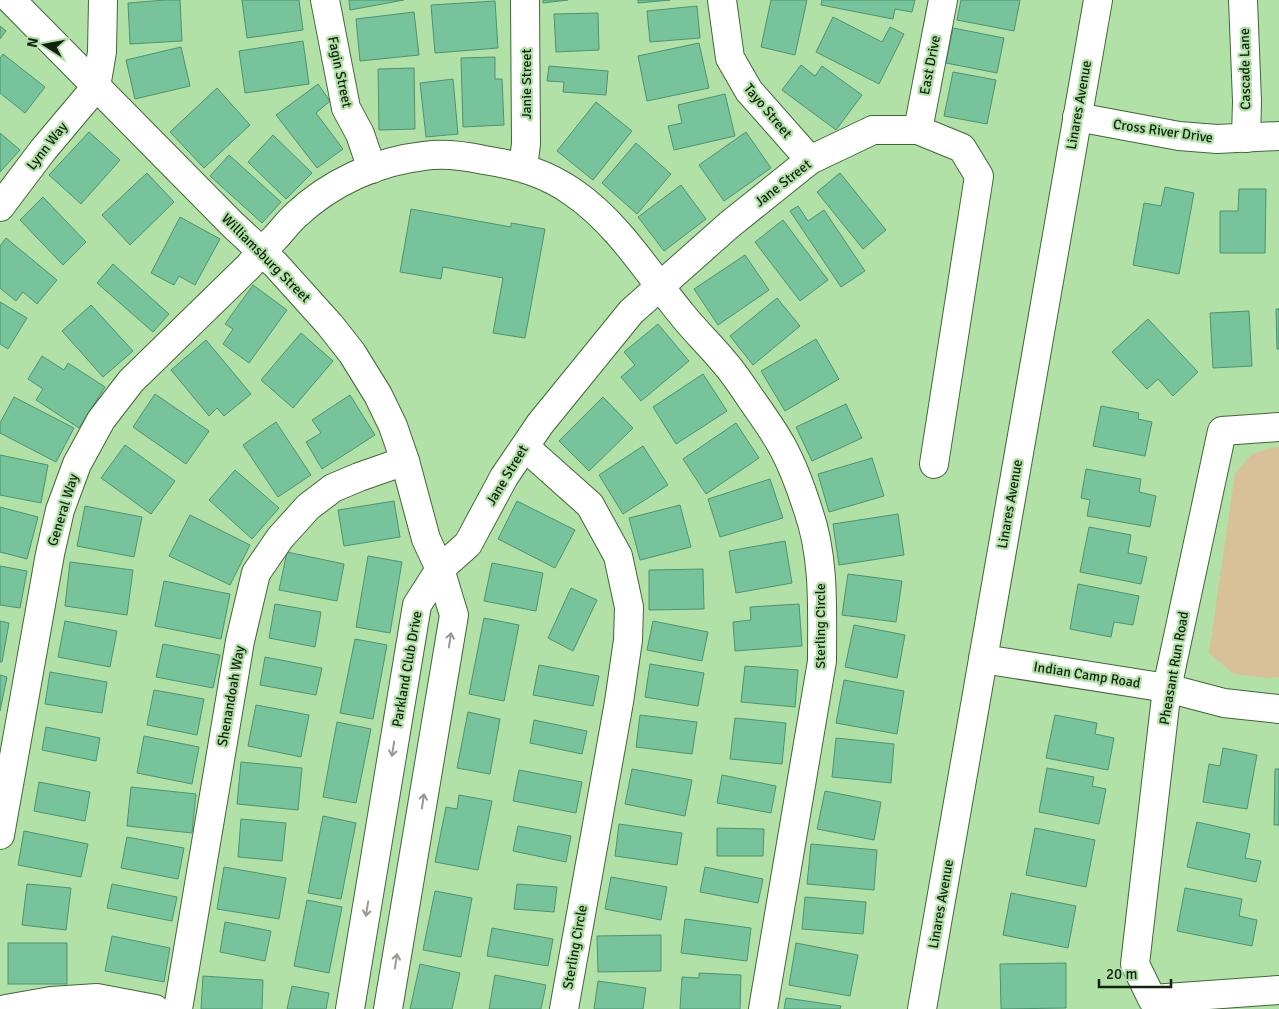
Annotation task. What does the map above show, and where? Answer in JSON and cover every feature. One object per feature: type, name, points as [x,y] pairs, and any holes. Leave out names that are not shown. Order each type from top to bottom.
[{"type":"street","name":"Williamsburg Street","points":[[10,0],[309,300],[352,353],[382,403],[393,426],[405,461],[426,538],[440,569]]},
{"type":"street","points":[[96,86],[102,52],[103,0]]},
{"type":"street","name":"Fagin Street","points":[[325,0],[346,108],[360,134],[372,169]]},
{"type":"street","name":"Janie Street","points":[[523,167],[526,144],[525,0]]},
{"type":"street","name":"Tayo Street","points":[[722,0],[730,58],[749,91],[810,160]]},
{"type":"street","name":"East Drive","points":[[918,130],[943,0]]},
{"type":"street","name":"Linares Avenue","points":[[922,1009],[1098,0]]},
{"type":"street","name":"Cascade Lane","points":[[1243,0],[1247,101],[1246,138]]},
{"type":"street","name":"Lynn Way","points":[[0,207],[43,150],[96,86]]},
{"type":"street","name":"Cross River Drive","points":[[1078,117],[1179,136],[1217,139],[1279,136]]},
{"type":"street","name":"Jane Street","points":[[440,569],[468,544],[504,476],[540,424],[606,341],[632,312],[729,225],[810,160],[873,130],[918,130],[962,148],[979,176],[934,464]]},
{"type":"street","name":"General Way","points":[[0,835],[50,554],[60,510],[77,464],[101,420],[131,381],[249,266],[295,216],[320,195],[346,180],[398,160],[426,156],[472,158],[523,167]]},
{"type":"street","name":"Sterling Circle","points":[[523,167],[546,175],[575,194],[624,240],[686,320],[726,364],[781,445],[790,462],[809,511],[818,549],[822,605],[822,661],[764,1009]]},
{"type":"street","name":"Pheasant Run Road","points":[[1279,427],[1222,432],[1167,688],[1135,964],[1152,999],[1279,990]]},
{"type":"street","name":"Sterling Circle","points":[[524,447],[590,506],[618,556],[629,607],[628,640],[619,702],[564,1009]]},
{"type":"street","name":"Shenandoah Way","points":[[178,1009],[240,641],[256,573],[280,538],[308,507],[334,488],[405,461]]},
{"type":"street","points":[[388,1009],[454,615],[440,569]]},
{"type":"street","name":"Parkland Club Drive","points":[[350,1009],[417,606],[440,569]]},
{"type":"street","name":"Indian Camp Road","points":[[983,659],[1167,688],[1224,703],[1279,708]]},
{"type":"street","points":[[6,1009],[50,1001],[97,998],[155,1009]]},
{"type":"shaded area","points":[[1279,447],[1279,677],[1266,678],[1234,674],[1209,653],[1235,473],[1252,454]]},
{"type":"building","points":[[180,0],[182,41],[130,44],[128,3]]},
{"type":"building","points":[[242,0],[299,0],[303,30],[247,38]]},
{"type":"building","points":[[349,0],[404,0],[350,10]]},
{"type":"building","points":[[543,0],[568,0],[543,3]]},
{"type":"building","points":[[638,0],[670,0],[638,3]]},
{"type":"building","points":[[771,0],[807,0],[795,55],[761,47]]},
{"type":"building","points":[[822,0],[915,0],[912,12],[895,9],[893,19],[821,5]]},
{"type":"building","points":[[961,0],[1020,0],[1014,31],[957,20]]},
{"type":"building","points":[[495,1],[498,48],[435,53],[431,5]]},
{"type":"building","points":[[697,6],[700,38],[650,42],[647,11]]},
{"type":"building","points":[[414,12],[419,55],[360,61],[356,19]]},
{"type":"building","points":[[598,13],[599,50],[556,52],[554,14]]},
{"type":"building","points":[[833,17],[882,42],[890,27],[904,34],[879,84],[816,52]]},
{"type":"building","points":[[0,26],[6,31],[0,39]]},
{"type":"building","points":[[953,28],[1004,38],[997,73],[946,63]]},
{"type":"building","points":[[303,41],[309,84],[245,93],[239,51]]},
{"type":"building","points":[[699,43],[709,88],[647,101],[638,56]]},
{"type":"building","points":[[181,47],[190,86],[135,99],[126,60]]},
{"type":"building","points":[[3,54],[45,87],[25,113],[0,93],[0,58]]},
{"type":"building","points":[[495,57],[495,79],[502,79],[504,125],[463,127],[461,58]]},
{"type":"building","points":[[801,65],[815,76],[822,66],[862,95],[836,130],[782,90]]},
{"type":"building","points":[[549,66],[608,71],[606,95],[563,92],[564,82],[547,81]]},
{"type":"building","points":[[414,68],[415,129],[379,130],[378,69]]},
{"type":"building","points":[[953,72],[996,80],[987,124],[944,116]]},
{"type":"building","points":[[453,79],[458,134],[426,137],[420,83]]},
{"type":"building","points":[[318,84],[330,101],[316,113],[343,149],[317,168],[276,115]]},
{"type":"building","points":[[217,88],[250,125],[204,168],[170,132]]},
{"type":"building","points":[[725,94],[735,136],[674,150],[668,126],[682,123],[678,105]]},
{"type":"building","points":[[596,102],[632,131],[593,180],[557,151]]},
{"type":"building","points":[[89,132],[120,160],[81,204],[49,175]]},
{"type":"building","points":[[746,132],[771,168],[724,201],[699,165]]},
{"type":"building","points":[[0,133],[20,150],[0,172]]},
{"type":"building","points":[[273,135],[312,173],[286,199],[248,162]]},
{"type":"building","points":[[636,143],[671,174],[637,214],[602,183]]},
{"type":"building","points":[[229,155],[281,202],[262,223],[210,176]]},
{"type":"building","points":[[147,173],[174,202],[130,245],[102,215]]},
{"type":"building","points":[[840,173],[886,230],[863,249],[817,192]]},
{"type":"building","points":[[681,185],[706,219],[664,251],[638,217]]},
{"type":"building","points":[[1165,187],[1194,193],[1179,274],[1133,265],[1144,203],[1161,206]]},
{"type":"building","points":[[1239,189],[1266,189],[1265,253],[1220,253],[1220,211],[1238,211]]},
{"type":"building","points":[[43,197],[86,242],[63,265],[20,220]]},
{"type":"building","points":[[798,206],[808,221],[824,210],[865,271],[841,287],[790,211]]},
{"type":"building","points":[[411,209],[511,227],[511,223],[545,229],[525,338],[493,333],[503,278],[443,267],[441,279],[400,272]]},
{"type":"building","points":[[180,217],[220,239],[195,285],[179,276],[174,285],[151,273]]},
{"type":"building","points":[[783,220],[828,280],[800,301],[755,242]]},
{"type":"building","points":[[6,238],[57,280],[37,304],[23,292],[16,301],[0,288],[0,246]]},
{"type":"building","points":[[745,255],[769,290],[718,325],[694,289]]},
{"type":"building","points":[[113,264],[169,314],[153,332],[97,283]]},
{"type":"building","points":[[253,285],[287,310],[249,363],[223,344],[233,329],[225,324]]},
{"type":"building","points":[[777,298],[800,326],[753,365],[730,336]]},
{"type":"building","points":[[0,302],[27,318],[8,349],[0,344]]},
{"type":"building","points":[[91,305],[133,351],[103,377],[62,331]]},
{"type":"building","points":[[1276,309],[1279,309],[1279,349],[1277,349]]},
{"type":"building","points":[[1249,311],[1252,366],[1213,368],[1210,313]]},
{"type":"building","points":[[1148,319],[1198,372],[1173,396],[1158,379],[1147,389],[1112,352]]},
{"type":"building","points":[[658,324],[689,361],[641,401],[621,377],[635,365],[624,352]]},
{"type":"building","points":[[301,333],[333,361],[293,408],[261,380]]},
{"type":"building","points":[[816,339],[839,379],[785,411],[761,371]]},
{"type":"building","points":[[206,340],[251,394],[224,416],[217,408],[209,416],[171,370]]},
{"type":"building","points":[[42,356],[64,370],[68,363],[105,387],[79,428],[36,400],[43,389],[28,379]]},
{"type":"building","points":[[703,374],[727,411],[676,444],[653,407]]},
{"type":"building","points":[[155,394],[209,431],[186,464],[133,427]]},
{"type":"building","points":[[350,395],[375,435],[322,469],[306,442],[321,433],[312,420]]},
{"type":"building","points":[[14,397],[74,428],[56,462],[0,433],[0,423]]},
{"type":"building","points":[[603,397],[633,428],[589,471],[559,441]]},
{"type":"building","points":[[846,404],[862,438],[812,461],[796,427]]},
{"type":"building","points":[[1101,406],[1139,413],[1138,419],[1152,422],[1145,456],[1093,446]]},
{"type":"building","points":[[276,422],[311,475],[278,497],[243,445]]},
{"type":"building","points":[[736,423],[759,458],[706,494],[683,459]]},
{"type":"building","points":[[125,445],[175,481],[151,514],[101,478]]},
{"type":"building","points":[[643,446],[668,485],[623,514],[599,475]]},
{"type":"building","points":[[0,455],[48,465],[41,503],[0,495]]},
{"type":"building","points":[[872,458],[884,496],[829,512],[818,474]]},
{"type":"building","points":[[1086,469],[1141,479],[1139,492],[1156,496],[1150,527],[1087,516],[1090,500],[1081,498]]},
{"type":"building","points":[[235,470],[279,508],[252,539],[209,500]]},
{"type":"building","points":[[770,479],[783,518],[720,537],[708,499]]},
{"type":"building","points":[[394,501],[400,537],[344,546],[338,510]]},
{"type":"building","points":[[517,501],[575,530],[555,568],[498,539]]},
{"type":"building","points":[[680,505],[691,547],[640,560],[629,518]]},
{"type":"building","points":[[85,506],[142,517],[134,557],[77,546]]},
{"type":"building","points":[[0,507],[38,517],[27,559],[0,552]]},
{"type":"building","points":[[898,514],[904,555],[839,565],[833,524]]},
{"type":"building","points":[[190,515],[250,545],[230,585],[169,556]]},
{"type":"building","points":[[1089,527],[1131,535],[1128,553],[1147,557],[1141,584],[1080,572]]},
{"type":"building","points":[[785,541],[792,583],[736,593],[729,551]]},
{"type":"building","points":[[287,552],[344,564],[337,601],[279,590]]},
{"type":"building","points":[[368,556],[402,562],[390,633],[356,627]]},
{"type":"building","points":[[70,562],[133,570],[127,615],[65,606]]},
{"type":"building","points":[[492,563],[543,573],[536,611],[484,601]]},
{"type":"building","points":[[0,566],[27,571],[20,608],[0,605]]},
{"type":"building","points":[[703,569],[704,609],[649,610],[649,570]]},
{"type":"building","points":[[848,574],[902,581],[896,622],[842,615]]},
{"type":"building","points":[[164,581],[230,594],[221,639],[155,626]]},
{"type":"building","points":[[1078,584],[1139,596],[1133,625],[1114,622],[1111,637],[1070,629]]},
{"type":"building","points":[[571,588],[597,600],[573,651],[548,638]]},
{"type":"building","points":[[275,604],[321,612],[315,647],[269,638]]},
{"type":"building","points":[[799,604],[802,646],[735,651],[733,622],[751,620],[750,607]]},
{"type":"building","points":[[484,618],[519,625],[504,701],[469,694]]},
{"type":"building","points":[[0,621],[9,623],[2,662],[0,662]]},
{"type":"building","points":[[65,621],[117,631],[110,667],[58,657]]},
{"type":"building","points":[[653,621],[708,632],[702,661],[647,650]]},
{"type":"building","points":[[854,625],[905,635],[897,678],[845,667]]},
{"type":"building","points":[[355,639],[387,645],[373,719],[340,713]]},
{"type":"building","points":[[163,644],[220,655],[213,688],[156,677]]},
{"type":"building","points":[[265,657],[322,668],[316,695],[260,685]]},
{"type":"building","points":[[650,664],[704,673],[698,706],[645,697]]},
{"type":"building","points":[[539,665],[599,676],[593,706],[533,695]]},
{"type":"building","points":[[745,666],[798,670],[795,707],[741,702]]},
{"type":"building","points":[[50,672],[107,682],[102,713],[45,704]]},
{"type":"building","points":[[0,675],[7,677],[0,711]]},
{"type":"building","points":[[844,680],[904,691],[897,734],[836,723]]},
{"type":"building","points":[[154,690],[204,699],[197,735],[147,725]]},
{"type":"building","points":[[256,705],[309,715],[301,757],[248,746]]},
{"type":"building","points":[[468,712],[500,719],[490,774],[457,768]]},
{"type":"building","points":[[640,715],[697,722],[692,754],[636,747]]},
{"type":"building","points":[[1055,715],[1097,723],[1095,734],[1114,738],[1108,770],[1046,758]]},
{"type":"building","points":[[735,718],[786,723],[782,764],[730,759]]},
{"type":"building","points":[[534,720],[587,731],[582,754],[530,743]]},
{"type":"building","points":[[337,722],[371,729],[356,803],[323,797]]},
{"type":"building","points":[[46,727],[100,738],[96,761],[42,750]]},
{"type":"building","points":[[144,736],[199,747],[192,784],[137,773]]},
{"type":"building","points":[[836,738],[894,744],[891,783],[832,777]]},
{"type":"building","points":[[1223,748],[1257,755],[1247,809],[1203,802],[1209,764],[1220,766]]},
{"type":"building","points":[[241,762],[302,768],[298,810],[237,804]]},
{"type":"building","points":[[1047,768],[1094,777],[1092,786],[1106,789],[1099,824],[1039,812]]},
{"type":"building","points":[[632,769],[692,780],[685,816],[625,804]]},
{"type":"building","points":[[1275,769],[1279,769],[1279,825],[1274,825]]},
{"type":"building","points":[[519,770],[582,782],[576,813],[513,801]]},
{"type":"building","points":[[722,775],[776,786],[771,813],[717,803]]},
{"type":"building","points":[[39,782],[90,792],[85,821],[34,811]]},
{"type":"building","points":[[131,787],[196,794],[192,833],[127,826]]},
{"type":"building","points":[[825,791],[881,802],[874,840],[817,829]]},
{"type":"building","points":[[459,795],[492,801],[478,870],[435,862],[446,807],[457,809]]},
{"type":"building","points":[[323,816],[356,823],[341,899],[308,893]]},
{"type":"building","points":[[241,819],[286,823],[282,861],[238,857]]},
{"type":"building","points":[[1197,822],[1250,834],[1245,858],[1261,861],[1256,882],[1187,867]]},
{"type":"building","points":[[619,824],[682,833],[677,865],[615,856]]},
{"type":"building","points":[[518,826],[571,836],[566,862],[513,851]]},
{"type":"building","points":[[717,828],[764,829],[763,856],[717,856]]},
{"type":"building","points":[[1035,828],[1095,840],[1086,887],[1026,875]]},
{"type":"building","points":[[24,831],[88,844],[81,877],[18,865]]},
{"type":"building","points":[[127,837],[184,848],[178,879],[121,868]]},
{"type":"building","points":[[811,844],[877,850],[874,890],[807,884]]},
{"type":"building","points":[[224,867],[286,878],[279,919],[217,909]]},
{"type":"building","points":[[705,867],[763,879],[758,903],[700,892]]},
{"type":"building","points":[[611,877],[667,887],[661,920],[605,909]]},
{"type":"building","points":[[27,884],[71,888],[66,930],[22,925]]},
{"type":"building","points":[[112,884],[177,897],[172,921],[107,908]]},
{"type":"building","points":[[517,884],[557,887],[554,912],[514,909]]},
{"type":"building","points":[[1185,888],[1242,899],[1239,916],[1257,920],[1252,946],[1177,931]]},
{"type":"building","points":[[435,891],[472,898],[461,957],[423,950]]},
{"type":"building","points":[[1011,893],[1076,906],[1068,948],[1003,935]]},
{"type":"building","points":[[805,897],[866,902],[863,934],[802,929]]},
{"type":"building","points":[[307,900],[342,907],[329,973],[294,966]]},
{"type":"building","points":[[685,919],[751,928],[747,961],[681,953]]},
{"type":"building","points":[[225,922],[271,931],[265,961],[220,952]]},
{"type":"building","points":[[492,928],[553,939],[548,966],[487,956]]},
{"type":"building","points":[[661,935],[661,971],[598,972],[597,936]]},
{"type":"building","points":[[112,936],[170,948],[164,982],[105,971]]},
{"type":"building","points":[[8,943],[67,943],[67,984],[8,984]]},
{"type":"building","points":[[796,943],[858,955],[850,996],[789,985]]},
{"type":"building","points":[[1066,963],[1066,1008],[1001,1009],[1000,964]]},
{"type":"building","points":[[420,964],[460,973],[452,1009],[410,1009]]},
{"type":"building","points":[[699,973],[741,975],[740,1009],[680,1009],[682,977],[699,978]]},
{"type":"building","points":[[495,975],[546,985],[541,1009],[489,1009]]},
{"type":"building","points":[[203,976],[263,980],[262,1009],[201,1009]]},
{"type":"building","points":[[598,981],[646,988],[643,1009],[594,1009]]},
{"type":"building","points":[[292,986],[329,993],[326,1009],[287,1009]]},
{"type":"building","points":[[786,998],[841,1006],[840,1009],[784,1009]]}]
